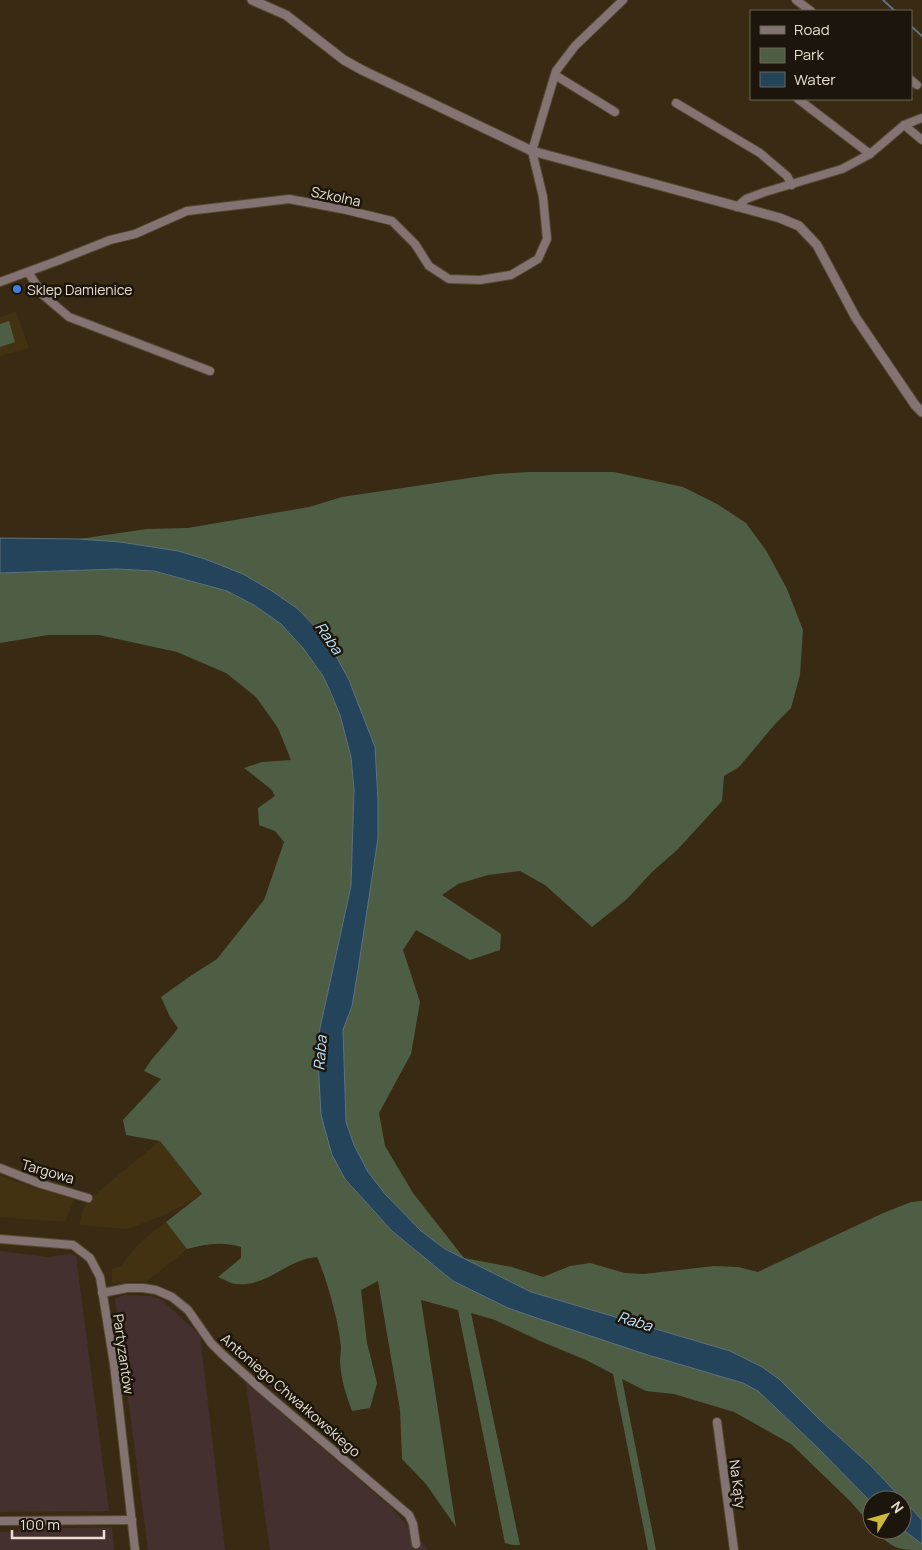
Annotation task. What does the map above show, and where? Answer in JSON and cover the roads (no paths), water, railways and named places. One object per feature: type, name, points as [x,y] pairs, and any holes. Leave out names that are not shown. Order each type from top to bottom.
[{"type":"street","points":[[252,0],[286,15],[344,60],[362,70],[532,150],[780,218],[799,226],[816,245],[856,318],[915,405],[922,412]]},
{"type":"street","points":[[532,150],[555,75],[576,46],[623,0]]},
{"type":"street","points":[[796,0],[810,10]]},
{"type":"street","points":[[555,75],[616,112]]},
{"type":"street","points":[[799,100],[870,154]]},
{"type":"street","points":[[676,103],[760,153],[787,176],[792,185]]},
{"type":"street","points":[[737,207],[753,197],[842,169],[870,154],[904,125],[922,118]]},
{"type":"street","points":[[904,125],[922,140]]},
{"type":"street","name":"Szkolna","points":[[2,279],[28,272],[110,240],[135,234],[187,211],[288,199],[342,209],[392,222],[415,244],[429,266],[449,279],[480,280],[511,276],[538,259],[547,239],[543,197],[532,150]]},
{"type":"street","points":[[28,272],[43,295],[69,317],[210,370]]},
{"type":"street","name":"Targowa","points":[[0,1168],[41,1184],[88,1198]]},
{"type":"street","name":"Partyzantów","points":[[0,1239],[73,1245],[90,1258],[100,1277],[114,1364],[134,1550]]},
{"type":"street","name":"Antoniego Chwałkowskiego","points":[[102,1293],[127,1288],[143,1288],[156,1290],[172,1297],[188,1310],[211,1343],[222,1354],[409,1515],[413,1524],[416,1544]]},
{"type":"street","name":"Na Kąty","points":[[717,1422],[734,1550]]},
{"type":"street","points":[[0,1521],[132,1520]]},
{"type":"water","name":"Raba","points":[[0,538],[79,539],[120,542],[178,551],[205,559],[243,574],[298,609],[319,631],[336,656],[349,680],[375,747],[378,838],[352,1006],[343,1030],[346,1122],[354,1145],[368,1172],[385,1194],[421,1231],[445,1249],[531,1292],[730,1351],[762,1367],[779,1379],[819,1419],[870,1465],[894,1490],[862,1490],[862,1493],[758,1391],[743,1383],[648,1355],[508,1308],[453,1281],[392,1231],[345,1179],[332,1155],[321,1115],[317,1042],[351,886],[354,789],[351,757],[340,715],[323,676],[303,648],[281,624],[254,605],[227,591],[154,571],[117,569],[0,573]]},
{"type":"water","points":[[912,1509],[922,1520],[922,1544],[912,1536]]},
{"type":"waterway","points":[[883,0],[894,10]]},
{"type":"waterway","points":[[912,27],[922,36]]},
{"type":"place","name":"Sklep Damienice","points":[[17,289]]}]
